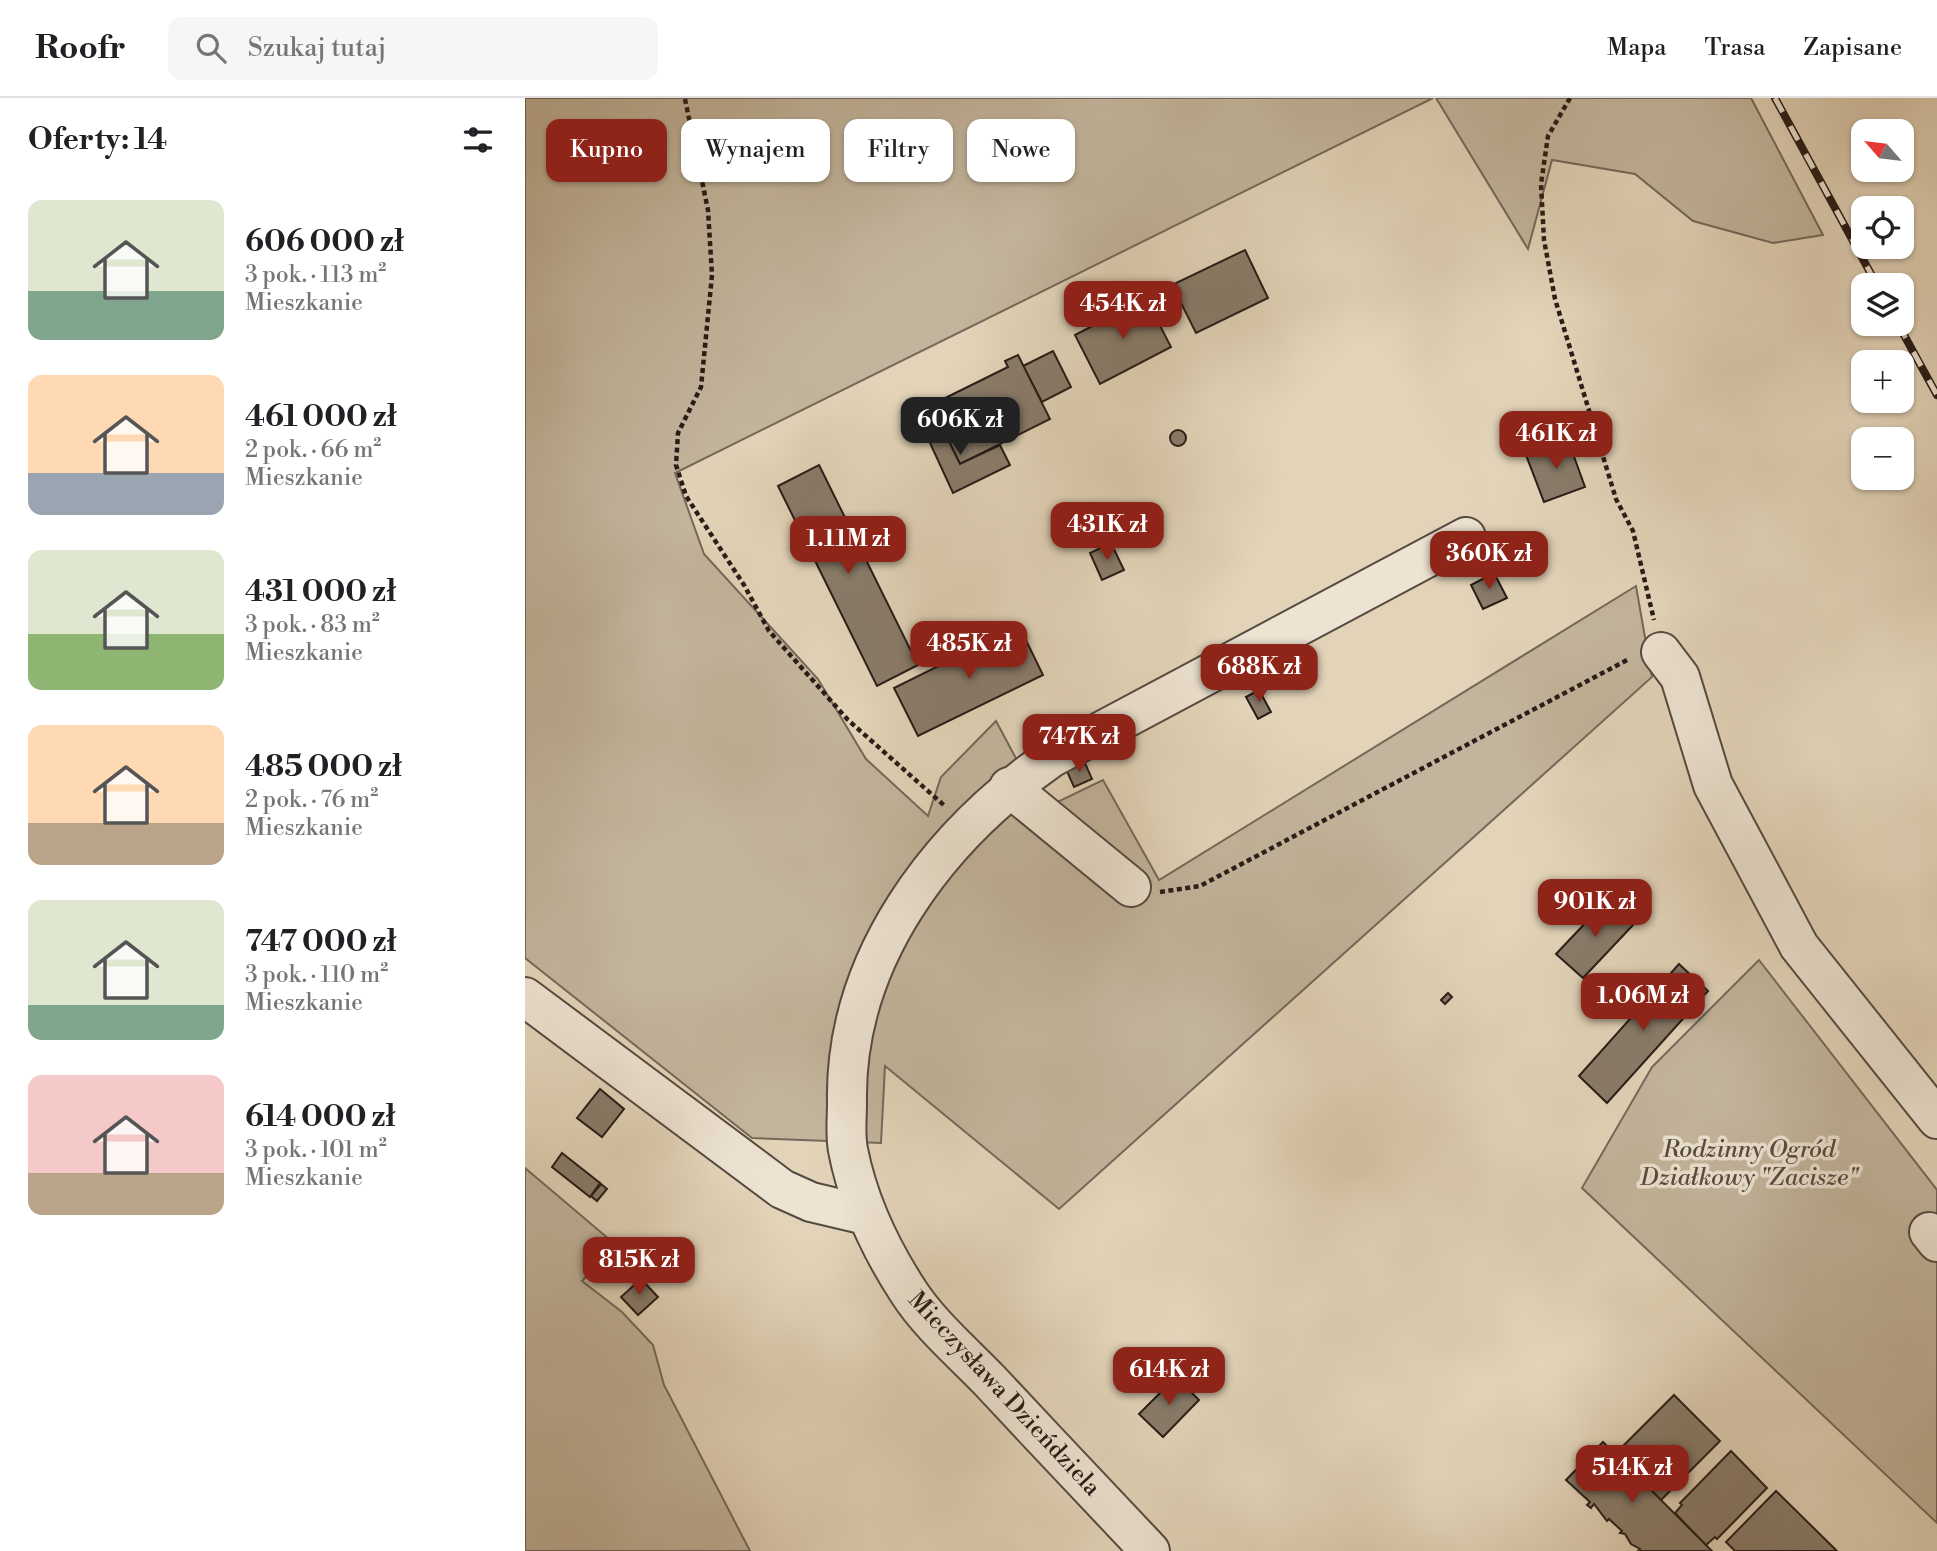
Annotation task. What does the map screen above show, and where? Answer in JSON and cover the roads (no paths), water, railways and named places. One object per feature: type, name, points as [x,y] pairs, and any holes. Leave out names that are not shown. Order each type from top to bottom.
[{"type":"street","name":"Mieczysława Dzieńdziela","points":[[1150,1551],[909,1293],[866,1215],[848,1149],[846,1067],[863,990],[892,926],[933,867],[967,827],[1009,787],[1051,758],[1466,537]]},
{"type":"street","points":[[1661,652],[1680,677],[1713,785],[1799,947],[1937,1119]]},
{"type":"street","points":[[1009,787],[1131,887]]},
{"type":"street","points":[[525,998],[782,1189],[811,1202],[866,1215]]},
{"type":"railway","points":[[1775,98],[1870,273]]},
{"type":"railway","points":[[1905,336],[1937,395]]},
{"type":"park label","name":"Rodzinny Ogród Działkowy \"Zacisze\"","points":[[1749,1164]]}]
